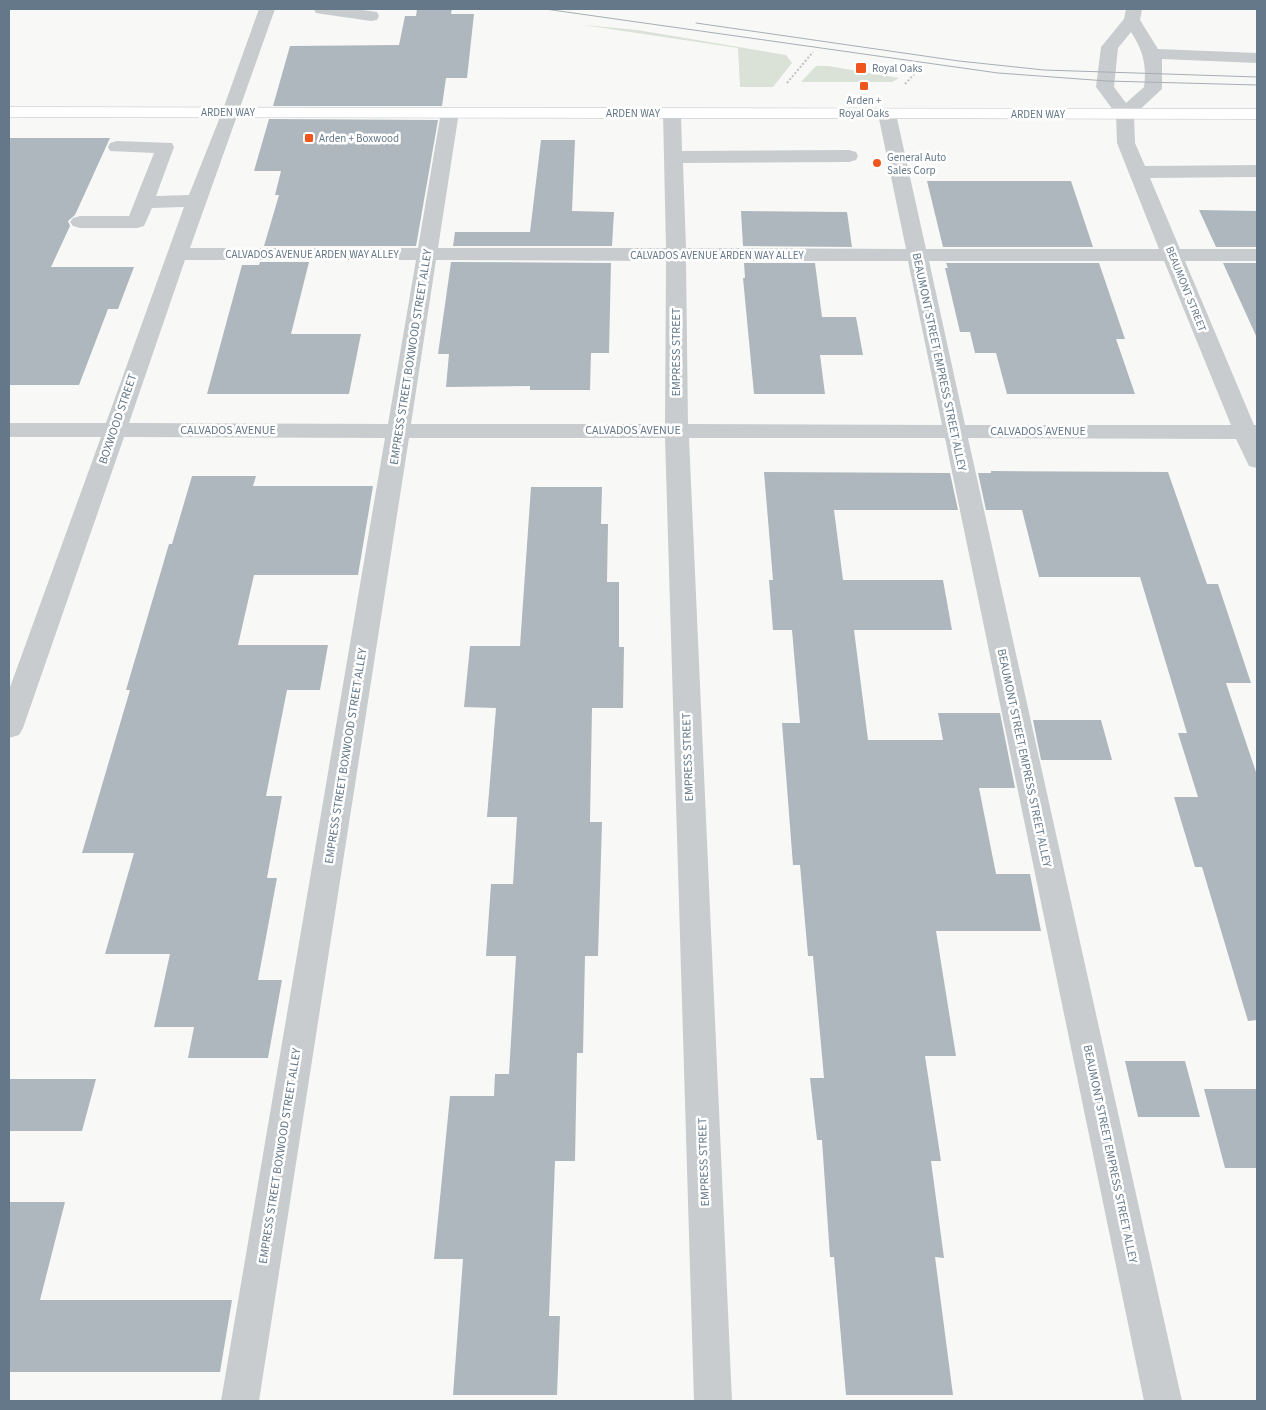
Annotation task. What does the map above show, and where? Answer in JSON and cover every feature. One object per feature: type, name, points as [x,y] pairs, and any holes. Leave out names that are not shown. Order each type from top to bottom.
[{"type":"main road","name":"ARDEN WAY","points":[[9,112],[1257,114]]},
{"type":"street","name":"BOXWOOD STREET","points":[[9,728],[196,201],[231,112],[267,9]]},
{"type":"street","points":[[322,9],[370,16]]},
{"type":"street","points":[[1133,15],[1154,54],[1153,89],[1125,114],[1105,87],[1110,47],[1133,15]]},
{"type":"street","points":[[1154,54],[1257,58]]},
{"type":"street","name":"EMPRESS STREET BOXWOOD STREET ALLEY","points":[[240,1401],[450,112]]},
{"type":"street","name":"EMPRESS STREET","points":[[672,113],[676,256],[676,430],[713,1401]]},
{"type":"street","name":"BEAUMONT STREET EMPRESS STREET ALLEY","points":[[887,114],[1163,1401]]},
{"type":"street","name":"BEAUMONT STREET","points":[[1125,114],[1126,143],[1172,255],[1251,432],[1257,461]]},
{"type":"street","points":[[80,222],[137,222],[165,147],[117,147]]},
{"type":"street","points":[[673,157],[849,156]]},
{"type":"street","points":[[1138,172],[1257,172]]},
{"type":"street","points":[[144,202],[196,201]]},
{"type":"street","name":"CALVADOS AVENUE ARDEN WAY ALLEY","points":[[177,254],[676,256],[1257,255]]},
{"type":"street","name":"CALVADOS AVENUE","points":[[9,430],[1251,432]]},
{"type":"path","points":[[782,90],[813,52]]},
{"type":"path","points":[[904,85],[921,67]]},
{"type":"shaded area","points":[[583,25],[637,30],[786,55],[792,63],[773,87],[740,87],[738,48]]},
{"type":"shaded area","points":[[816,66],[828,66],[899,78],[892,82],[801,82]]},
{"type":"building","points":[[417,9],[452,9],[451,14],[474,14],[467,78],[446,78],[442,106],[273,106],[290,46],[399,45],[405,16],[416,16]]},
{"type":"building","points":[[269,119],[438,120],[416,246],[264,246],[279,195],[275,195],[281,171],[254,171]]},
{"type":"building","points":[[9,138],[110,138],[75,215],[68,221],[70,226],[51,267],[134,267],[118,309],[108,309],[79,385],[9,385]]},
{"type":"building","points":[[541,140],[575,140],[572,211],[614,212],[612,246],[453,246],[455,232],[530,232]]},
{"type":"building","points":[[927,181],[1071,181],[1093,247],[943,247]]},
{"type":"building","points":[[1199,210],[1257,211],[1257,247],[1216,247]]},
{"type":"building","points":[[741,211],[847,212],[852,247],[743,246]]},
{"type":"building","points":[[260,262],[309,262],[291,334],[361,334],[349,394],[207,394],[242,265],[259,265]]},
{"type":"building","points":[[451,262],[611,263],[609,353],[591,353],[590,390],[530,390],[530,386],[446,387],[449,354],[438,354]]},
{"type":"building","points":[[744,263],[815,263],[822,317],[856,317],[863,355],[820,355],[825,394],[754,394],[743,278],[745,278]]},
{"type":"building","points":[[946,263],[1099,263],[1125,339],[1116,339],[1135,394],[1007,394],[996,353],[975,353],[970,332],[960,332],[945,268],[948,268]]},
{"type":"building","points":[[1223,263],[1257,263],[1257,338]]},
{"type":"building","points":[[991,471],[1168,472],[1207,584],[1218,584],[1251,683],[1226,683],[1257,775],[1257,1020],[1248,1021],[1202,867],[1195,867],[1174,797],[1198,797],[1178,733],[1187,733],[1140,577],[1039,577],[1022,510],[986,510],[978,473],[991,473]]},
{"type":"building","points":[[764,472],[950,473],[958,510],[834,510],[843,580],[943,580],[952,630],[854,630],[868,740],[943,740],[938,713],[1000,713],[1015,788],[979,788],[996,874],[1030,874],[1041,931],[936,931],[956,1056],[925,1056],[941,1161],[931,1161],[944,1258],[935,1257],[953,1395],[846,1395],[834,1257],[830,1257],[822,1140],[817,1140],[810,1078],[824,1078],[813,956],[808,956],[800,865],[793,865],[782,723],[800,723],[792,630],[773,630],[769,580],[773,580]]},
{"type":"building","points":[[192,476],[256,476],[253,486],[373,486],[358,575],[254,575],[238,645],[328,645],[320,690],[287,690],[266,796],[282,796],[267,878],[277,878],[258,980],[282,980],[268,1058],[188,1058],[194,1027],[154,1027],[170,954],[105,954],[134,853],[82,853],[130,690],[126,690],[169,544],[172,544]]},
{"type":"building","points":[[531,487],[602,487],[601,524],[608,524],[607,582],[619,582],[619,647],[624,647],[623,708],[592,708],[590,822],[602,822],[598,956],[585,956],[583,1053],[577,1053],[575,1161],[555,1161],[549,1316],[560,1316],[557,1395],[453,1395],[463,1259],[434,1259],[450,1096],[494,1096],[495,1074],[509,1074],[516,956],[486,956],[491,884],[513,884],[517,817],[487,817],[496,708],[464,707],[470,646],[520,646]]},
{"type":"building","points":[[1033,720],[1101,720],[1112,760],[1041,760]]},
{"type":"building","points":[[1125,1061],[1185,1061],[1200,1117],[1138,1117]]},
{"type":"building","points":[[9,1079],[96,1079],[82,1131],[9,1131]]},
{"type":"building","points":[[1204,1089],[1257,1089],[1257,1168],[1225,1168]]},
{"type":"building","points":[[9,1202],[65,1202],[40,1300],[232,1300],[220,1372],[9,1372]]},
{"type":"tram line","points":[[545,9],[998,73],[1107,81],[1257,85]]},
{"type":"tram line","points":[[696,23],[959,61],[1044,70],[1257,77]]},
{"type":"place","name":"Royal Oaks","points":[[861,68]]},
{"type":"place","name":"Arden + Royal Oaks","points":[[864,86]]},
{"type":"place","name":"Arden + Boxwood","points":[[309,138]]},
{"type":"place","name":"General Auto Sales Corp","points":[[877,163]]}]
